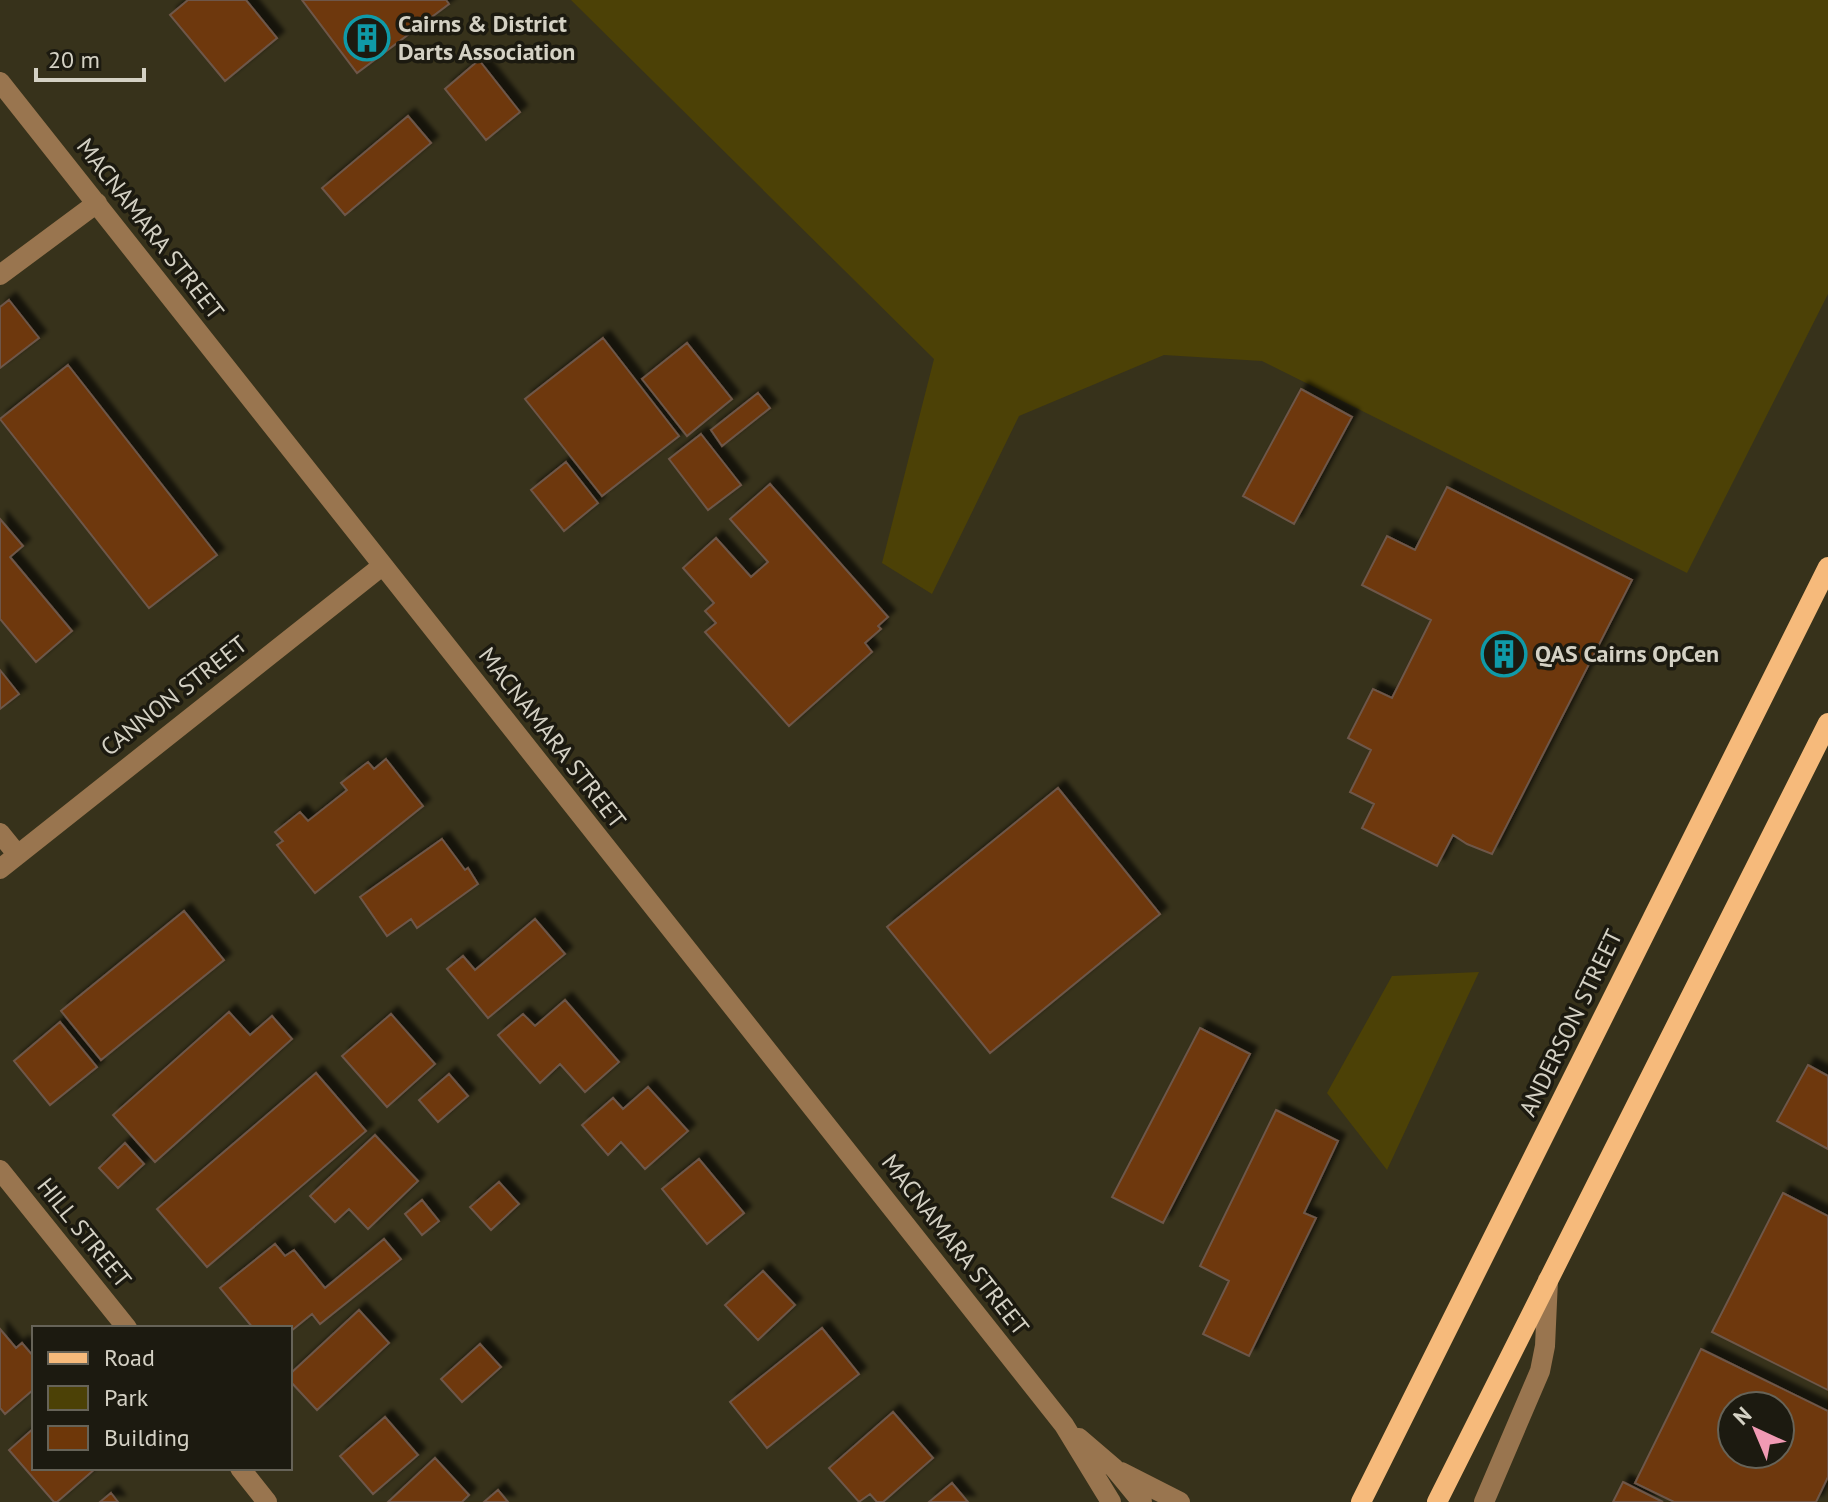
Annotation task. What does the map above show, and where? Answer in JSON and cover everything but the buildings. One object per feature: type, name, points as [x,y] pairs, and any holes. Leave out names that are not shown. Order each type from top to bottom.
[{"type":"main road","name":"ANDERSON STREET","points":[[1361,1502],[1828,567]]},
{"type":"main road","points":[[1437,1502],[1828,723]]},
{"type":"street","name":"MACNAMARA STREET","points":[[0,82],[1064,1425],[1111,1502]]},
{"type":"street","points":[[0,275],[97,203]]},
{"type":"street","name":"CANNON STREET","points":[[0,869],[382,566]]},
{"type":"street","points":[[0,833],[17,854]]},
{"type":"street","name":"HILL STREET","points":[[0,1170],[125,1326]]},
{"type":"street","points":[[1484,1502],[1540,1371],[1545,1346],[1548,1280]]},
{"type":"street","name":"MACNAMARA STREET","points":[[1064,1425],[1114,1468],[1142,1502]]},
{"type":"street","points":[[1114,1468],[1180,1502]]},
{"type":"street","points":[[242,1470],[267,1502]]},
{"type":"green space","points":[[571,0],[1828,0],[1828,294],[1687,573],[1262,361],[1164,355],[1019,416],[932,594],[882,563],[934,359]]},
{"type":"green space","points":[[1479,972],[1387,1170],[1327,1093],[1392,976]]},
{"type":"place","name":"Cairns & District Darts Association","points":[[367,38]]},
{"type":"place","name":"QAS Cairns OpCen","points":[[1504,654]]}]
